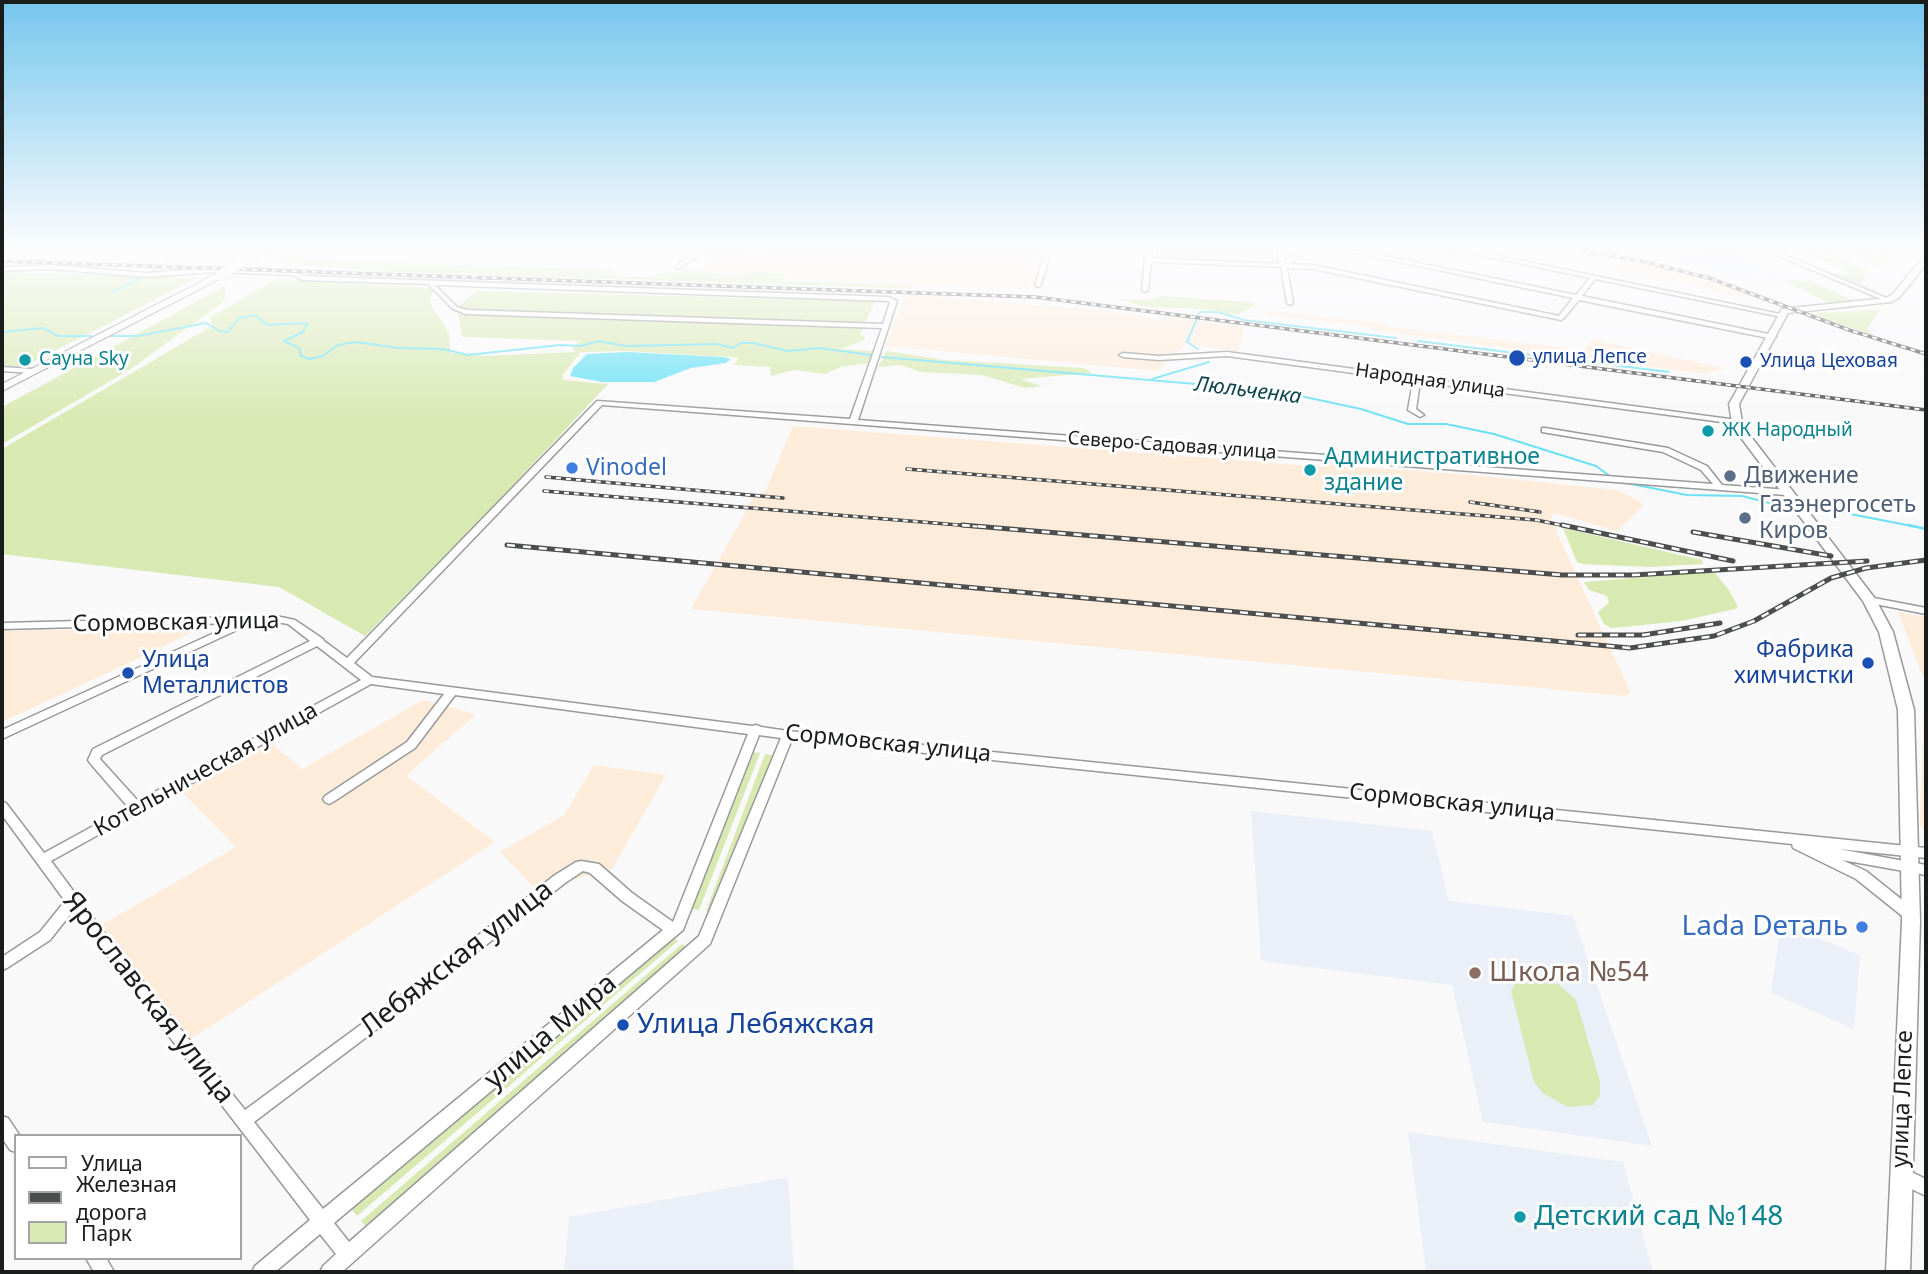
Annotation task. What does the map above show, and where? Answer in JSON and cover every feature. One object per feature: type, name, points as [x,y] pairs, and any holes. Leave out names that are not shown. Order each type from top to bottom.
[{"type":"highway","points":[[2,388],[156,307]]},
{"type":"main road","points":[[1737,422],[1734,404],[1737,394],[1773,337],[1782,315],[1789,310],[1814,307]]},
{"type":"main road","name":"улица Лепсе","points":[[1737,422],[1869,600],[1885,632],[1906,710],[1918,860],[1911,915],[1898,1272]]},
{"type":"street","points":[[454,307],[466,312],[886,327]]},
{"type":"street","points":[[853,422],[892,307]]},
{"type":"street","points":[[1511,307],[1561,318],[1570,307]]},
{"type":"street","points":[[1630,307],[1773,337]]},
{"type":"street","points":[[1743,307],[1782,315]]},
{"type":"street","name":"Народная улица","points":[[1124,355],[1159,358],[1227,354],[1737,422]]},
{"type":"street","points":[[2,369],[32,371]]},
{"type":"street","points":[[1417,379],[1412,410],[1420,415]]},
{"type":"street","name":"Северо-Садовая улица","points":[[348,663],[600,402],[1719,486],[1788,494]]},
{"type":"street","points":[[1545,430],[1665,450],[1704,468],[1719,486]]},
{"type":"street","points":[[1869,600],[1926,611]]},
{"type":"street","points":[[2,735],[252,620]]},
{"type":"street","name":"Сормовская улица","points":[[2,626],[252,620],[290,622],[369,680],[788,735],[1629,821],[1792,841],[1839,855],[1918,860]]},
{"type":"street","points":[[201,621],[209,630],[201,644]]},
{"type":"street","points":[[137,808],[94,760],[97,752],[319,641]]},
{"type":"street","name":"Котельническая улица","points":[[42,860],[369,680]]},
{"type":"street","points":[[330,799],[411,745],[452,691]]},
{"type":"street","name":"улица Мира","points":[[261,1272],[678,926],[756,729]]},
{"type":"street","name":"улица Мира","points":[[329,1272],[705,940],[788,735]]},
{"type":"street","name":"Ярославская улица","points":[[2,806],[348,1255]]},
{"type":"street","points":[[1792,841],[1861,875],[1911,915]]},
{"type":"street","name":"Лебяжская улица","points":[[243,1121],[425,985],[560,878],[581,866],[594,867],[627,897],[673,930]]},
{"type":"street","points":[[2,964],[45,936],[73,901]]},
{"type":"street","points":[[2,1124],[14,1141]]},
{"type":"street","points":[[1900,1175],[1926,1188]]},
{"type":"shaded area","points":[[900,307],[1068,307],[1110,311],[1161,320],[1163,316],[1245,327],[1238,352],[1186,344],[1158,371],[885,346]]},
{"type":"shaded area","points":[[1268,311],[1384,323],[1386,326],[1583,350],[1594,340],[1724,368],[1707,374],[1371,330],[1369,326],[1265,315]]},
{"type":"shaded area","points":[[793,426],[1325,467],[1330,465],[1472,475],[1616,490],[1640,501],[1643,506],[1617,531],[1554,513],[1550,520],[1555,522],[1557,533],[1631,693],[1625,696],[691,609],[747,510],[744,508],[754,499],[749,498],[750,495],[765,492]]},
{"type":"shaded area","points":[[1898,612],[1926,617],[1926,833],[1920,825],[1925,682]]},
{"type":"shaded area","points":[[203,627],[133,661],[2,722],[2,631]]},
{"type":"shaded area","points":[[423,700],[476,714],[406,776],[495,842],[191,1039],[100,926],[236,847],[176,786],[267,739],[302,769]]},
{"type":"shaded area","points":[[594,765],[666,775],[612,869],[536,890],[500,852],[564,815]]},
{"type":"shaded area","name":"Школа №54","points":[[1251,811],[1432,831],[1449,901],[1573,916],[1652,1146],[1483,1122],[1452,985],[1261,961]]},
{"type":"shaded area","points":[[1781,923],[1860,955],[1854,1029],[1771,993]]},
{"type":"shaded area","points":[[1408,1132],[1623,1162],[1653,1272],[1426,1272]]},
{"type":"shaded area","points":[[788,1177],[794,1272],[564,1272],[569,1217]]},
{"type":"green space","points":[[2,307],[139,307],[23,367],[2,365]]},
{"type":"green space","points":[[186,307],[215,307],[131,369],[2,444],[2,407]]},
{"type":"green space","points":[[227,307],[433,307],[449,333],[450,353],[483,356],[575,352],[572,347],[581,341],[462,337],[457,307],[872,307],[860,335],[865,336],[864,340],[840,349],[872,351],[870,363],[841,367],[825,374],[795,370],[771,376],[770,367],[734,365],[739,358],[624,351],[581,352],[563,374],[563,380],[608,384],[488,512],[365,636],[279,587],[2,554],[2,449],[212,326],[210,317]]},
{"type":"green space","points":[[1160,307],[1251,307],[1239,314],[1227,315],[1203,309]]},
{"type":"green space","points":[[1880,310],[1867,329],[1873,335],[1823,319],[1816,313]]},
{"type":"green space","points":[[887,351],[945,360],[1084,368],[1092,373],[1020,379],[1042,386],[1025,388],[982,375],[921,372],[900,365],[878,367]]},
{"type":"green space","points":[[1563,528],[1702,560],[1703,564],[1649,567],[1582,564],[1577,562]]},
{"type":"green space","points":[[1715,573],[1738,607],[1681,621],[1624,627],[1611,628],[1604,624],[1598,612],[1609,603],[1607,596],[1589,590],[1584,582]]},
{"type":"green space","points":[[752,752],[760,753],[699,910],[689,909]]},
{"type":"green space","points":[[765,754],[773,755],[713,912],[706,911]]},
{"type":"green space","points":[[673,937],[678,941],[357,1216],[351,1209]]},
{"type":"green space","points":[[682,944],[688,948],[368,1229],[361,1221]]},
{"type":"green space","points":[[1527,976],[1558,984],[1576,1000],[1600,1081],[1600,1096],[1593,1105],[1568,1107],[1543,1093],[1534,1082],[1511,991],[1518,979]]},
{"type":"water","points":[[627,352],[731,359],[726,363],[691,368],[654,382],[602,382],[570,376],[573,368],[587,354]]},
{"type":"waterway","points":[[1198,315],[1200,312],[1218,312],[1244,320],[1396,338]]},
{"type":"waterway","name":"Люльченка","points":[[110,336],[138,336],[206,323],[219,331],[228,332],[239,318],[256,315],[267,325],[307,323],[303,332],[284,341],[299,348],[301,356],[309,359],[323,356],[338,345],[356,342],[398,348],[443,349],[468,355],[560,345],[580,346],[599,341],[625,346],[716,344],[733,348],[740,343],[753,343],[788,351],[819,348],[871,355]]},
{"type":"waterway","points":[[1197,318],[1187,342],[1198,349]]},
{"type":"waterway","name":"Люльченка","points":[[2,332],[43,328],[58,336],[91,336]]},
{"type":"waterway","points":[[1418,341],[1669,372]]},
{"type":"waterway","name":"Люльченка","points":[[882,357],[1277,391],[1361,409],[1408,424],[1446,424],[1494,434],[1596,466],[1611,477]]},
{"type":"waterway","points":[[1152,379],[1209,362]]},
{"type":"waterway","points":[[1616,481],[1687,495],[1742,496],[1773,504],[1793,504]]},
{"type":"waterway","points":[[1799,504],[1917,527]]},
{"type":"waterway","points":[[1908,525],[1917,527]]},
{"type":"waterway","points":[[1917,527],[1926,529]]},
{"type":"railway","points":[[1117,307],[1926,410]]},
{"type":"railway","points":[[1788,307],[1926,354]]},
{"type":"railway","points":[[907,469],[1536,520],[1571,527]]},
{"type":"railway","points":[[546,477],[783,498]]},
{"type":"railway","points":[[544,491],[983,527]]},
{"type":"railway","points":[[1470,502],[1540,512]]},
{"type":"railway","points":[[962,525],[1562,575],[1634,575],[1867,561]]},
{"type":"railway","points":[[1562,525],[1733,561]]},
{"type":"railway","points":[[1693,532],[1831,556]]},
{"type":"railway","points":[[507,545],[1630,648],[1714,636],[1754,621],[1831,578],[1866,568],[1926,560]]},
{"type":"railway","points":[[1578,635],[1643,635],[1720,623]]},
{"type":"place","name":"улица Лепсе","points":[[1517,358]]},
{"type":"place","name":"Сауна Sky","points":[[25,360]]},
{"type":"place","name":"Улица Цеховая","points":[[1746,362]]},
{"type":"place","name":"ЖК Народный","points":[[1708,431]]},
{"type":"place","name":"Vinodel","points":[[572,468]]},
{"type":"place","name":"Административное здание","points":[[1310,470]]},
{"type":"place","name":"Движение","points":[[1730,476]]},
{"type":"place","name":"Газэнергосеть Киров","points":[[1745,518]]},
{"type":"place","name":"Фабрика химчистки","points":[[1868,663]]},
{"type":"place","name":"Улица Металлистов","points":[[128,673]]},
{"type":"place","name":"Lada Dеталь","points":[[1862,927]]},
{"type":"place","name":"Школа №54","points":[[1475,973]]},
{"type":"place","name":"Улица Лебяжская","points":[[623,1025]]},
{"type":"place","name":"Детский сад №148","points":[[1520,1217]]}]
